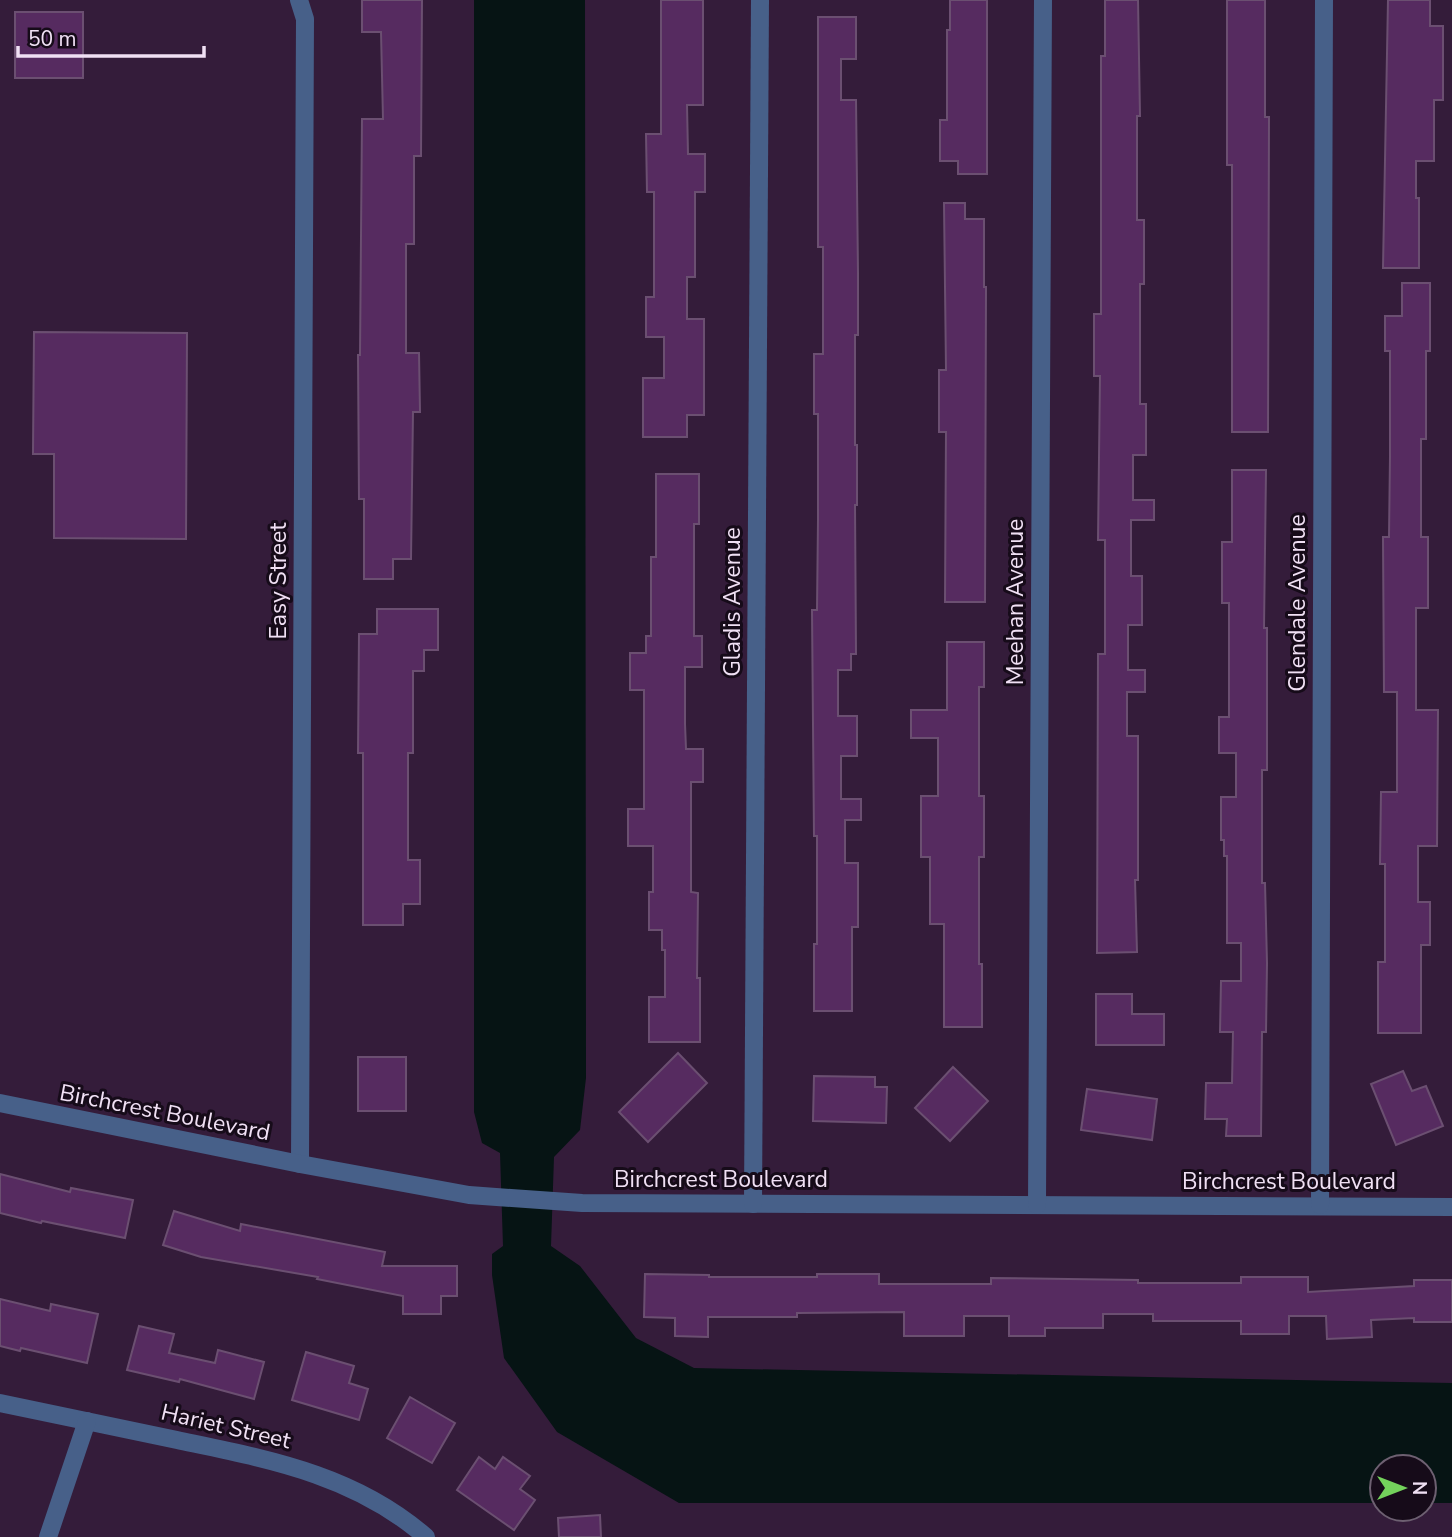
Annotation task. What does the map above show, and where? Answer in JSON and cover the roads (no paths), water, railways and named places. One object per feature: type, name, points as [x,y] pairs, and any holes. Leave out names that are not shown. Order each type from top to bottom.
[{"type":"street","name":"Easy Street","points":[[299,0],[305,19],[300,1164]]},
{"type":"street","name":"Gladis Avenue","points":[[753,1204],[760,0]]},
{"type":"street","name":"Meehan Avenue","points":[[1037,1205],[1042,0]]},
{"type":"street","name":"Glendale Avenue","points":[[1320,1205],[1324,0]]},
{"type":"street","name":"Birchcrest Boulevard","points":[[0,1103],[468,1195],[582,1203],[1452,1207]]},
{"type":"street","name":"Hariet Street","points":[[0,1403],[273,1461],[321,1475],[383,1506],[426,1537]]},
{"type":"street","points":[[48,1537],[87,1421]]}]
